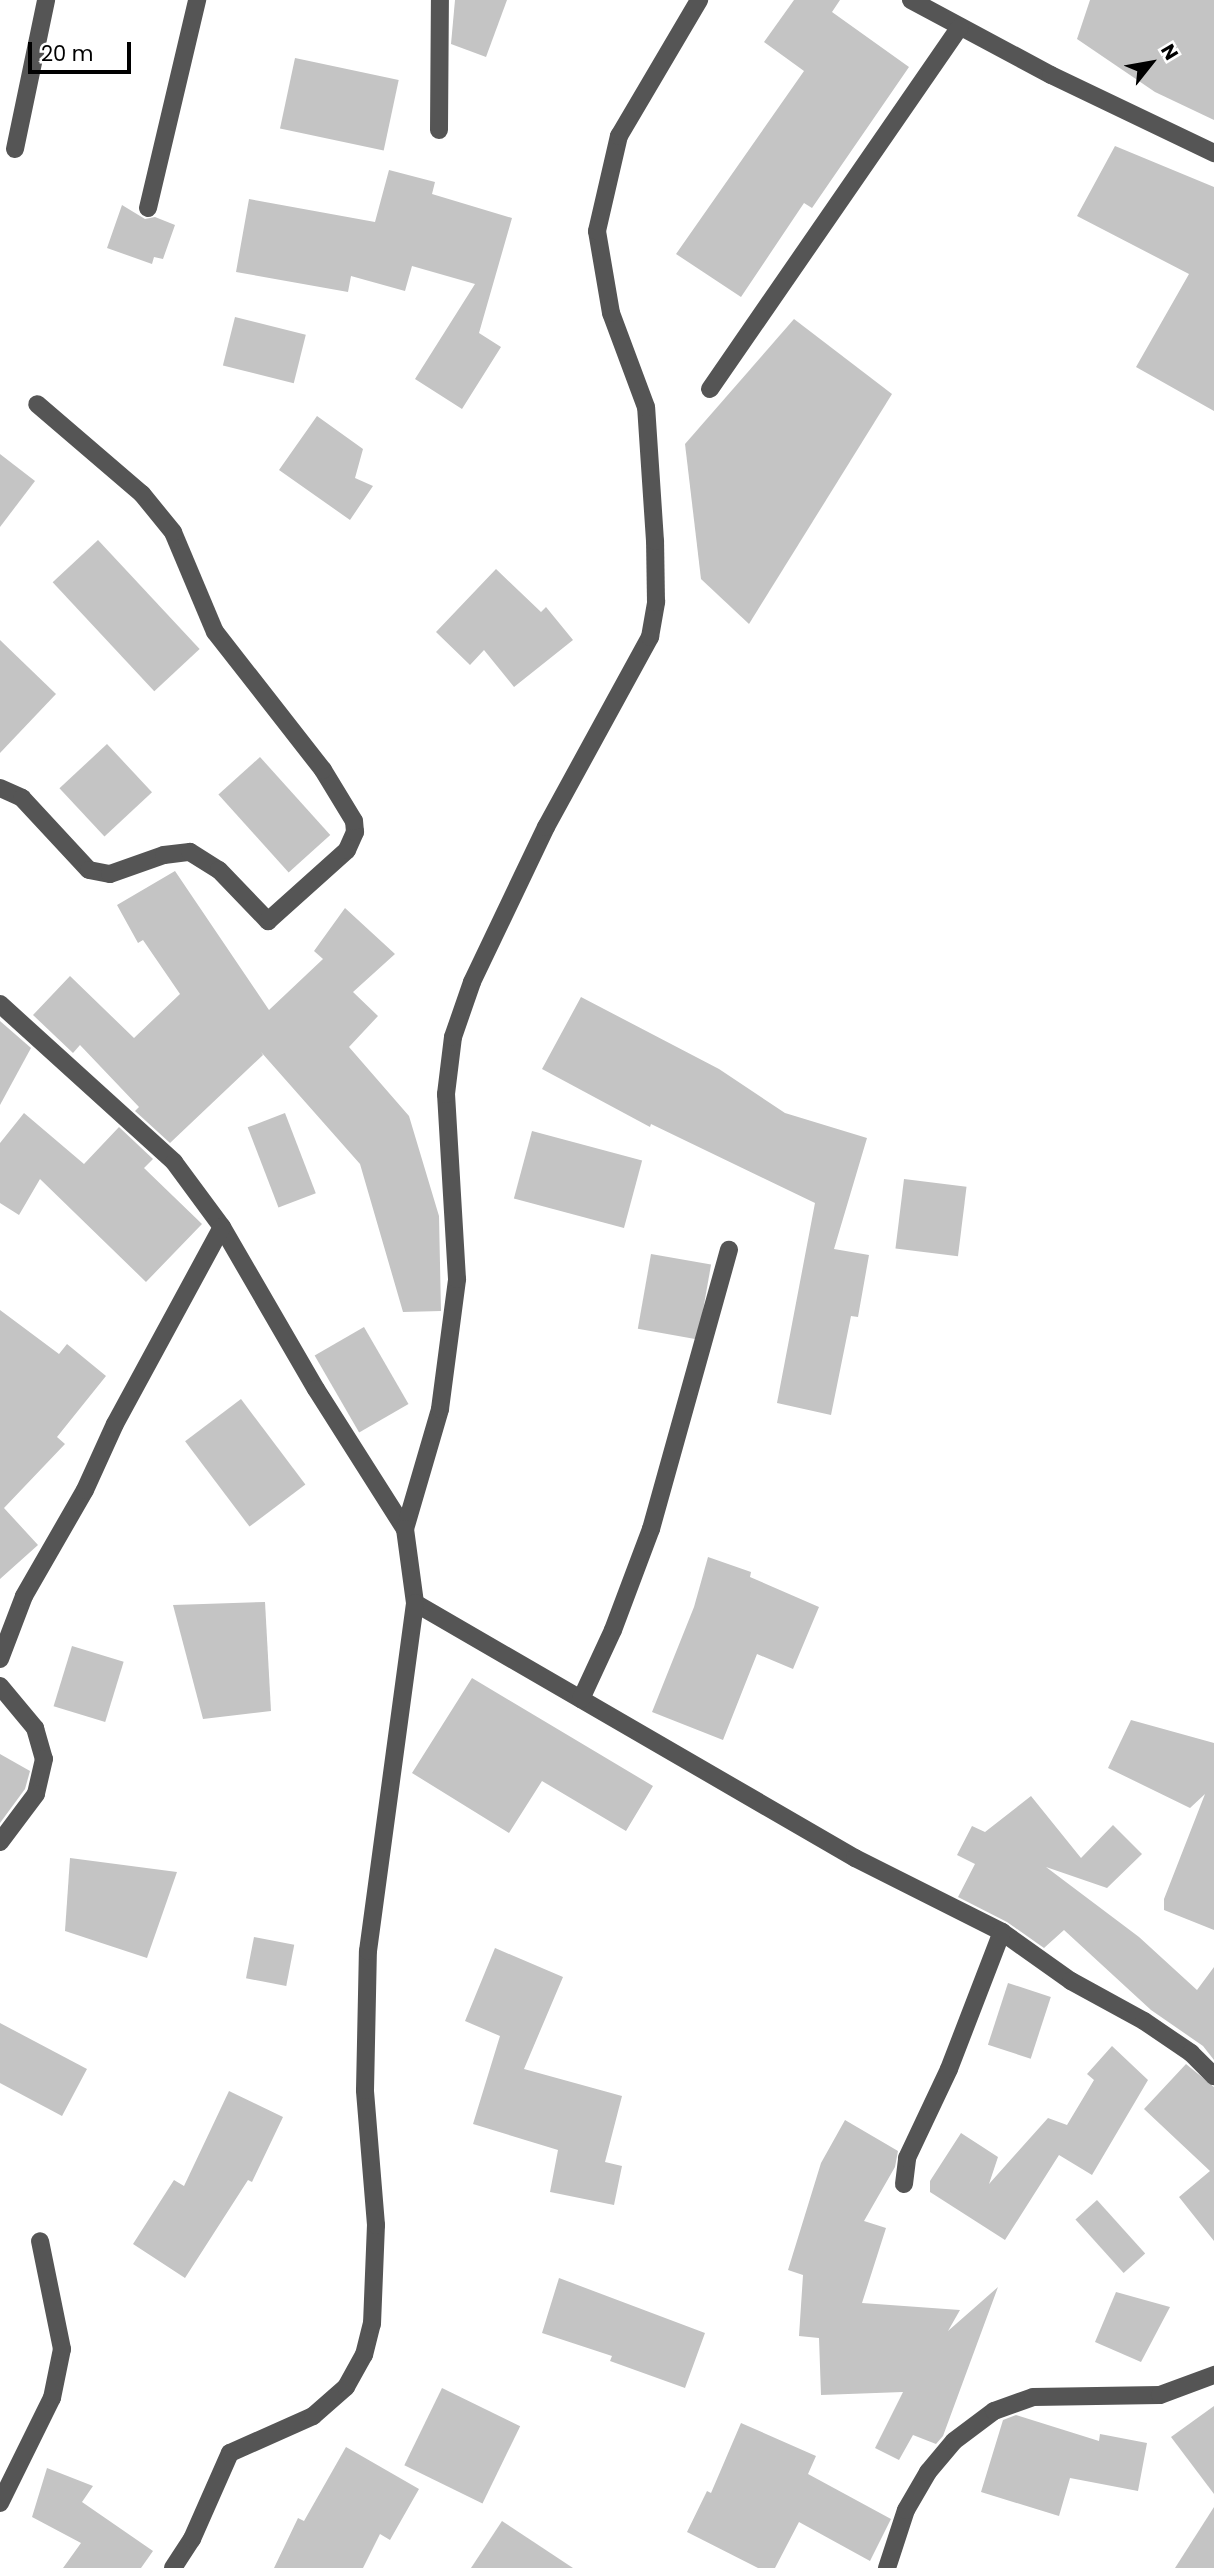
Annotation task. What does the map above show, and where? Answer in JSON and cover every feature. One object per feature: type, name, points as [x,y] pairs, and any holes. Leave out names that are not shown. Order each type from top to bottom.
[{"type":"street","points":[[15,149],[46,0]]},
{"type":"street","points":[[148,208],[197,0]]},
{"type":"street","points":[[439,130],[440,0]]},
{"type":"street","points":[[173,2568],[192,2539],[230,2453],[313,2416],[338,2394],[364,2356],[372,2325],[376,2225],[365,2090],[368,1951],[415,1603],[405,1529],[440,1409],[457,1279],[446,1094],[453,1037],[472,982],[546,827],[650,637],[656,602],[655,541],[646,407],[611,313],[597,231],[619,136],[699,0]]},
{"type":"street","points":[[911,0],[1214,153]]},
{"type":"street","points":[[710,389],[960,27]]},
{"type":"street","points":[[0,788],[22,799],[89,870],[110,874],[164,855],[190,852],[219,870],[268,921],[347,850],[355,832],[354,821],[323,770],[215,632],[173,533],[142,495],[37,404]]},
{"type":"street","points":[[0,1004],[174,1161],[222,1227],[316,1389],[405,1529]]},
{"type":"street","points":[[0,1659],[24,1596],[69,1520],[222,1227]]},
{"type":"street","points":[[581,1699],[613,1630],[651,1529],[729,1250]]},
{"type":"street","points":[[415,1603],[855,1858],[1002,1932],[1071,1981],[1154,2028],[1214,2076]]},
{"type":"street","points":[[0,1686],[35,1728],[44,1759],[36,1794],[0,1842]]},
{"type":"street","points":[[904,2184],[907,2158],[949,2069],[1002,1932]]},
{"type":"street","points":[[0,2503],[52,2398],[60,2359],[40,2241]]},
{"type":"street","points":[[887,2568],[906,2510],[928,2472],[954,2441],[994,2411],[1033,2398],[1160,2395],[1214,2375]]},
{"type":"building","points":[[455,0],[507,0],[486,57],[451,44]]},
{"type":"building","points":[[794,0],[840,0],[832,12],[909,67],[812,208],[804,203],[741,297],[676,254],[804,71],[764,42]]},
{"type":"building","points":[[1090,0],[1214,0],[1214,120],[1155,92],[1077,39]]},
{"type":"building","points":[[295,58],[399,80],[384,150],[280,128]]},
{"type":"building","points":[[1115,146],[1214,187],[1214,411],[1136,367],[1189,274],[1077,216]]},
{"type":"building","points":[[389,170],[435,182],[432,194],[512,218],[479,333],[501,347],[462,409],[415,379],[475,284],[412,266],[405,291],[351,276],[348,292],[236,272],[249,199],[375,222]]},
{"type":"building","points":[[122,205],[145,219],[155,217],[175,225],[163,259],[154,257],[152,264],[107,248]]},
{"type":"building","points":[[235,317],[306,335],[294,383],[223,366]]},
{"type":"building","points":[[794,319],[892,394],[749,624],[701,579],[685,444]]},
{"type":"building","points":[[317,416],[363,449],[355,478],[373,486],[350,520],[279,470]]},
{"type":"building","points":[[0,454],[35,481],[0,527]]},
{"type":"building","points":[[98,540],[200,649],[154,691],[53,582]]},
{"type":"building","points":[[496,569],[541,612],[546,607],[573,640],[514,687],[484,650],[470,665],[436,632]]},
{"type":"building","points":[[0,640],[56,694],[0,753]]},
{"type":"building","points":[[107,744],[152,792],[104,837],[59,788]]},
{"type":"building","points":[[260,757],[330,835],[289,873],[218,794]]},
{"type":"building","points":[[175,871],[269,1010],[323,959],[314,951],[345,908],[395,954],[353,992],[378,1016],[349,1047],[409,1116],[439,1216],[441,1311],[403,1312],[360,1164],[261,1052],[263,1055],[170,1143],[135,1111],[139,1107],[80,1045],[73,1053],[33,1015],[70,976],[134,1038],[180,994],[143,940],[138,943],[117,905]]},
{"type":"building","points":[[581,997],[719,1069],[785,1113],[867,1138],[834,1249],[869,1255],[858,1317],[851,1316],[831,1415],[777,1403],[815,1203],[651,1124],[650,1127],[542,1069]]},
{"type":"building","points":[[0,1021],[31,1048],[0,1105]]},
{"type":"building","points":[[24,1113],[84,1164],[119,1127],[153,1159],[144,1168],[202,1224],[146,1282],[40,1179],[19,1215],[0,1203],[0,1143]]},
{"type":"building","points":[[285,1113],[316,1193],[278,1208],[248,1127]]},
{"type":"building","points":[[532,1131],[642,1161],[624,1228],[514,1199]]},
{"type":"building","points":[[904,1179],[967,1187],[958,1256],[895,1248]]},
{"type":"building","points":[[651,1254],[711,1265],[698,1339],[638,1329]]},
{"type":"building","points":[[0,1310],[59,1354],[67,1344],[106,1376],[57,1437],[65,1444],[4,1508],[38,1545],[0,1579]]},
{"type":"building","points":[[364,1327],[408,1404],[359,1433],[315,1356]]},
{"type":"building","points":[[241,1399],[305,1484],[249,1527],[185,1441]]},
{"type":"building","points":[[708,1557],[751,1572],[750,1577],[819,1607],[793,1669],[757,1654],[723,1740],[652,1712],[694,1607]]},
{"type":"building","points":[[265,1602],[271,1711],[203,1719],[173,1605]]},
{"type":"building","points":[[72,1646],[124,1662],[105,1722],[54,1706]]},
{"type":"building","points":[[472,1678],[653,1786],[626,1831],[542,1781],[509,1833],[412,1773]]},
{"type":"building","points":[[1131,1720],[1214,1743],[1214,1930],[1164,1910],[1164,1899],[1205,1794],[1190,1808],[1108,1768]]},
{"type":"building","points":[[0,1754],[30,1771],[25,1789],[0,1823]]},
{"type":"building","points":[[1031,1796],[1081,1858],[1113,1825],[1142,1854],[1107,1888],[1046,1867],[1139,1937],[1197,1990],[1214,1967],[1214,2060],[1203,2046],[1151,2010],[1064,1930],[1044,1948],[1007,1922],[958,1897],[975,1864],[957,1855],[972,1826],[985,1832]]},
{"type":"building","points":[[70,1858],[177,1872],[147,1958],[65,1931]]},
{"type":"building","points":[[254,1937],[294,1945],[286,1986],[246,1978]]},
{"type":"building","points":[[495,1948],[563,1977],[524,2069],[622,2096],[605,2162],[622,2166],[614,2205],[550,2192],[558,2150],[473,2124],[500,2036],[465,2021]]},
{"type":"building","points":[[1008,1983],[1051,1997],[1031,2059],[988,2045]]},
{"type":"building","points":[[0,2023],[87,2069],[62,2116],[0,2083]]},
{"type":"building","points":[[1112,2046],[1148,2080],[1092,2175],[1059,2155],[1005,2240],[930,2192],[930,2181],[961,2133],[998,2157],[989,2184],[1048,2118],[1067,2125],[1094,2080],[1087,2074]]},
{"type":"building","points":[[1186,2064],[1214,2087],[1214,2241],[1179,2197],[1210,2171],[1144,2109]]},
{"type":"building","points":[[229,2091],[283,2117],[252,2182],[248,2180],[185,2278],[133,2244],[174,2180],[184,2186]]},
{"type":"building","points":[[845,2120],[898,2151],[895,2167],[864,2221],[886,2228],[862,2303],[960,2310],[948,2331],[998,2287],[943,2436],[936,2444],[913,2435],[899,2460],[875,2448],[903,2392],[821,2395],[819,2338],[799,2336],[803,2275],[788,2270],[821,2163]]},
{"type":"building","points":[[1097,2200],[1145,2254],[1124,2273],[1075,2219]]},
{"type":"building","points":[[559,2278],[705,2333],[685,2388],[610,2361],[612,2356],[542,2333]]},
{"type":"building","points":[[1116,2292],[1170,2307],[1141,2362],[1095,2342]]},
{"type":"building","points":[[442,2388],[520,2426],[482,2503],[404,2465]]},
{"type":"building","points":[[1214,2406],[1214,2494],[1171,2437]]},
{"type":"building","points":[[1016,2415],[1099,2441],[1100,2434],[1147,2443],[1138,2491],[1070,2478],[1059,2516],[981,2492],[1003,2420]]},
{"type":"building","points":[[741,2423],[816,2456],[808,2474],[891,2519],[870,2561],[799,2522],[775,2568],[758,2568],[687,2532],[707,2491],[711,2493]]},
{"type":"building","points":[[346,2447],[419,2489],[390,2540],[380,2534],[363,2568],[274,2568],[298,2518],[304,2521]]},
{"type":"building","points":[[47,2468],[93,2486],[82,2502],[153,2551],[141,2568],[63,2568],[81,2543],[32,2517]]},
{"type":"building","points":[[1214,2507],[1214,2568],[1175,2568]]},
{"type":"building","points":[[502,2521],[573,2568],[471,2568]]}]
